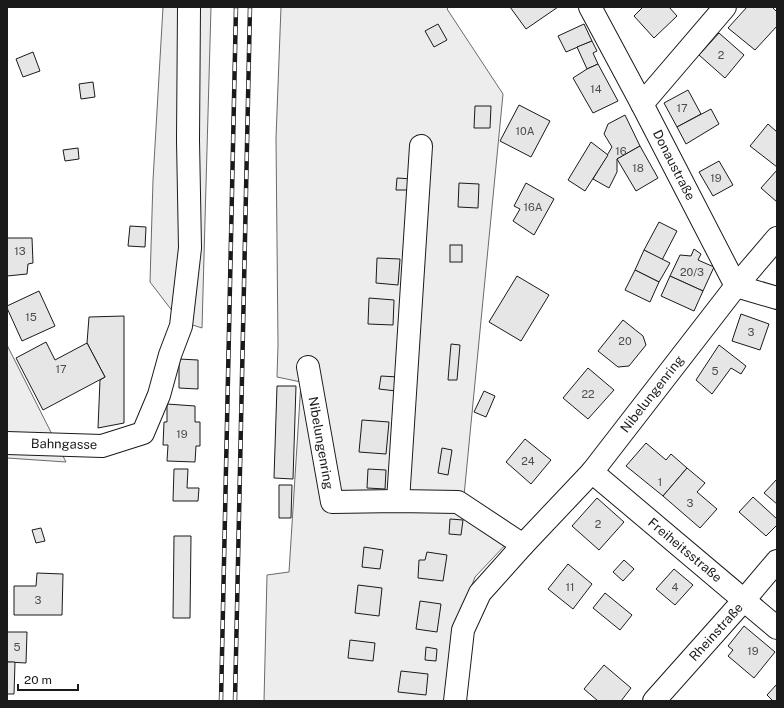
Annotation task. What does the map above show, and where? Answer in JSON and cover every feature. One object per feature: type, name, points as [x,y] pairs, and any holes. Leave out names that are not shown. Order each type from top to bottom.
[{"type":"street","name":"Bahngasse","points":[[7,443],[102,446],[143,433],[159,395],[170,355],[182,326],[190,248],[188,140],[189,7]]},
{"type":"street","name":"Donaustraße","points":[[590,7],[736,286]]},
{"type":"street","points":[[642,104],[725,7]]},
{"type":"street","points":[[398,501],[421,146]]},
{"type":"street","name":"Nibelungenring","points":[[455,701],[463,630],[480,594],[592,472],[736,286],[777,238]]},
{"type":"street","points":[[736,286],[777,298]]},
{"type":"street","name":"Nibelungenring","points":[[308,367],[332,502],[458,502],[523,546]]},
{"type":"street","name":"Freiheitsstraße","points":[[592,472],[777,628]]},
{"type":"street","name":"Rheinstraße","points":[[654,701],[777,561]]},
{"type":"shaded area","points":[[163,7],[211,7],[202,328],[180,321],[150,282],[153,180]]},
{"type":"shaded area","points":[[281,7],[449,7],[447,9],[503,94],[463,506],[508,542],[475,577],[459,620],[448,701],[264,701],[267,575],[289,572],[301,382],[277,377],[276,138]]},
{"type":"shaded area","points":[[7,345],[66,462],[7,458]]},
{"type":"building","points":[[510,7],[558,7],[526,29]]},
{"type":"building","points":[[643,7],[669,7],[677,16],[654,38],[634,16]]},
{"type":"building","points":[[747,7],[772,7],[777,12],[777,26],[755,50],[728,28]]},
{"type":"building","points":[[438,24],[447,40],[434,47],[425,31]]},
{"type":"building","points":[[584,24],[592,41],[566,52],[558,36]]},
{"type":"building","points":[[719,33],[744,55],[725,78],[699,55]]},
{"type":"building","points":[[592,41],[597,51],[593,53],[598,64],[587,69],[577,47]]},
{"type":"building","points":[[33,52],[40,71],[23,77],[16,59]]},
{"type":"building","points":[[598,64],[618,101],[593,113],[573,78]]},
{"type":"building","points":[[93,82],[95,97],[81,99],[79,84]]},
{"type":"building","points":[[688,90],[701,114],[677,127],[664,103]]},
{"type":"building","points":[[519,105],[550,121],[531,157],[500,141]]},
{"type":"building","points":[[475,106],[491,106],[490,128],[474,128]]},
{"type":"building","points":[[711,109],[719,124],[686,144],[677,127]]},
{"type":"building","points":[[625,115],[640,146],[617,159],[617,172],[609,188],[593,179],[612,147],[604,134],[608,124]]},
{"type":"building","points":[[768,124],[777,132],[777,167],[750,146]]},
{"type":"building","points":[[591,142],[608,155],[585,191],[568,180]]},
{"type":"building","points":[[640,146],[658,178],[636,191],[617,159]]},
{"type":"building","points":[[78,148],[79,159],[65,161],[63,150]]},
{"type":"building","points":[[719,161],[733,185],[713,196],[699,172]]},
{"type":"building","points":[[777,170],[777,202],[761,188]]},
{"type":"building","points":[[397,178],[412,179],[412,190],[396,190]]},
{"type":"building","points":[[459,183],[479,184],[478,208],[458,207]]},
{"type":"building","points":[[526,183],[554,199],[534,235],[513,221],[520,209],[514,206]]},
{"type":"building","points":[[659,222],[677,231],[662,260],[644,250]]},
{"type":"building","points":[[130,226],[146,227],[145,247],[128,246]]},
{"type":"building","points":[[7,238],[32,238],[33,263],[28,264],[27,274],[7,276]]},
{"type":"building","points":[[450,245],[462,245],[462,262],[450,262]]},
{"type":"building","points":[[694,249],[701,254],[698,260],[714,267],[703,291],[670,276],[680,255],[691,256]]},
{"type":"building","points":[[644,250],[670,263],[659,282],[635,270]]},
{"type":"building","points":[[377,258],[400,259],[398,285],[376,283]]},
{"type":"building","points":[[635,270],[659,282],[650,302],[625,290]]},
{"type":"building","points":[[517,276],[549,295],[521,341],[489,322]]},
{"type":"building","points":[[670,276],[703,291],[694,311],[661,296]]},
{"type":"building","points":[[39,291],[55,326],[22,341],[7,306]]},
{"type":"building","points":[[369,298],[394,300],[393,325],[368,324]]},
{"type":"building","points":[[741,314],[769,324],[760,350],[732,341]]},
{"type":"building","points":[[124,316],[124,423],[98,428],[100,380],[105,377],[87,343],[89,317]]},
{"type":"building","points":[[623,320],[643,336],[646,345],[629,366],[618,367],[598,351]]},
{"type":"building","points":[[46,342],[55,360],[87,343],[105,377],[43,410],[16,358]]},
{"type":"building","points":[[451,344],[460,345],[457,380],[448,380]]},
{"type":"building","points":[[719,345],[746,366],[741,374],[731,368],[712,394],[696,380]]},
{"type":"building","points":[[179,359],[198,360],[198,389],[179,388]]},
{"type":"building","points":[[588,368],[614,390],[588,419],[563,398]]},
{"type":"building","points":[[381,376],[398,377],[396,391],[379,389]]},
{"type":"building","points":[[277,386],[296,386],[293,479],[274,478]]},
{"type":"building","points":[[484,391],[495,396],[486,417],[474,412]]},
{"type":"building","points":[[167,404],[195,406],[195,422],[200,422],[200,446],[196,446],[195,462],[167,461],[168,445],[163,445],[164,422],[167,422]]},
{"type":"building","points":[[362,420],[389,422],[386,454],[359,452]]},
{"type":"building","points":[[525,439],[551,460],[531,484],[506,462]]},
{"type":"building","points":[[646,443],[666,460],[671,454],[687,468],[663,496],[626,466]]},
{"type":"building","points":[[442,448],[452,450],[448,475],[438,473]]},
{"type":"building","points":[[687,468],[705,483],[697,492],[717,509],[700,528],[663,496]]},
{"type":"building","points":[[174,469],[188,469],[187,488],[199,488],[198,501],[173,501]]},
{"type":"building","points":[[368,469],[386,470],[385,489],[367,488]]},
{"type":"building","points":[[777,479],[777,504],[764,493]]},
{"type":"building","points":[[279,485],[292,485],[291,518],[279,518]]},
{"type":"building","points":[[753,497],[777,519],[777,525],[766,536],[739,512]]},
{"type":"building","points":[[597,498],[624,522],[599,550],[572,526]]},
{"type":"building","points":[[450,519],[463,520],[461,535],[449,534]]},
{"type":"building","points":[[41,528],[45,541],[36,543],[32,530]]},
{"type":"building","points":[[174,536],[191,536],[190,618],[173,618]]},
{"type":"building","points":[[364,547],[383,550],[380,569],[362,567]]},
{"type":"building","points":[[427,552],[447,555],[443,581],[418,578],[419,560],[425,560]]},
{"type":"building","points":[[624,560],[634,569],[623,581],[613,572]]},
{"type":"building","points":[[568,564],[592,584],[573,609],[548,589]]},
{"type":"building","points":[[674,569],[693,585],[675,605],[656,589]]},
{"type":"building","points":[[37,573],[63,574],[62,615],[14,615],[14,586],[36,586]]},
{"type":"building","points":[[358,585],[382,588],[379,616],[355,613]]},
{"type":"building","points":[[605,593],[632,615],[620,630],[593,608]]},
{"type":"building","points":[[420,601],[441,604],[437,632],[416,629]]},
{"type":"building","points":[[744,626],[775,652],[754,678],[728,656],[733,650],[728,646]]},
{"type":"building","points":[[7,632],[27,632],[26,663],[7,662]]},
{"type":"building","points":[[350,640],[375,643],[373,661],[348,658]]},
{"type":"building","points":[[426,647],[437,649],[436,661],[425,660]]},
{"type":"building","points":[[7,662],[15,662],[14,694],[7,694]]},
{"type":"building","points":[[604,665],[631,688],[621,701],[598,701],[584,689]]},
{"type":"building","points":[[401,671],[428,674],[426,695],[398,692]]},
{"type":"building","points":[[777,684],[777,701],[773,701],[767,695]]},
{"type":"railway","points":[[221,701],[236,7]]},
{"type":"railway","points":[[235,701],[250,7]]}]
